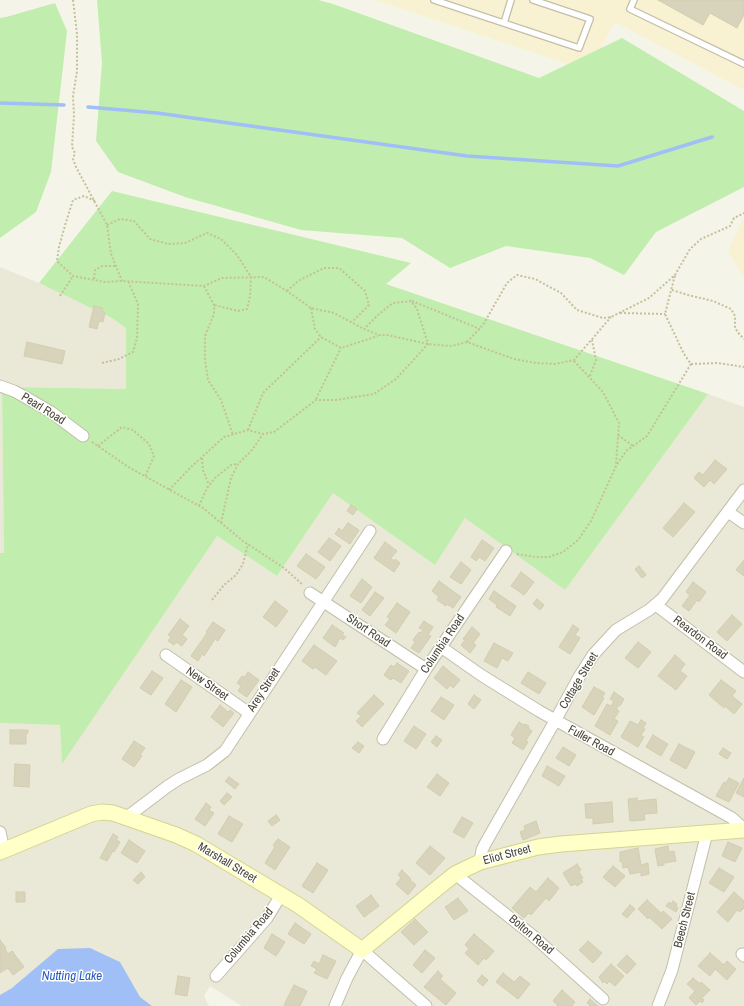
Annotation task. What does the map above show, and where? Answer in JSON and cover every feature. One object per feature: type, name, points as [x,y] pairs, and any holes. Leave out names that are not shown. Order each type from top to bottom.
[{"type":"street","name":"Pearl Road","points":[[0,386],[25,397],[51,412],[83,436]]},
{"type":"street","name":"Cottage Street","points":[[480,862],[482,850],[485,844],[579,677],[600,646],[616,630],[656,605],[744,490]]},
{"type":"street","points":[[728,512],[744,522]]},
{"type":"street","name":"Arey Street","points":[[127,816],[179,779],[207,765],[225,751],[370,531]]},
{"type":"street","name":"Columbia Road","points":[[383,739],[426,669],[506,552]]},
{"type":"street","name":"Short Road","points":[[310,593],[426,669]]},
{"type":"street","name":"Reardon Road","points":[[656,605],[744,672]]},
{"type":"street","name":"Fuller Road","points":[[441,647],[481,675],[555,721],[732,818],[744,829]]},
{"type":"street","name":"New Street","points":[[166,655],[249,713]]},
{"type":"street","name":"Marshall Street","points":[[2,852],[91,814],[102,812],[127,816],[187,839],[281,895],[332,928],[362,950],[426,1006]]},
{"type":"street","name":"Eliot Street","points":[[335,1006],[346,978],[362,950],[455,874],[480,862],[538,847],[561,844],[744,829]]},
{"type":"street","points":[[0,832],[2,852]]},
{"type":"street","name":"Beech Street","points":[[658,1006],[674,964],[707,833]]},
{"type":"street","name":"Bolton Road","points":[[455,874],[527,931],[603,999]]},
{"type":"street","name":"Columbia Road","points":[[216,976],[267,918],[281,895]]},
{"type":"lane","points":[[434,0],[579,48],[590,19],[533,0]]},
{"type":"lane","points":[[504,23],[512,0]]},
{"type":"lane","points":[[634,0],[630,9],[742,63],[744,56]]},
{"type":"path","points":[[73,0],[77,34],[77,70],[73,96],[74,115],[72,147],[75,153],[73,159],[76,168],[95,201],[106,225],[111,254],[122,281]]},
{"type":"path","points":[[95,201],[84,196],[73,200],[66,222],[57,261],[73,276],[105,282],[128,281],[204,286],[222,278],[264,277],[311,308],[334,313],[379,335]]},
{"type":"path","points":[[691,364],[684,354],[665,314],[675,275],[690,249],[701,239],[730,226],[734,218],[744,213]]},
{"type":"path","points":[[106,225],[120,219],[134,221],[150,239],[168,244],[185,243],[207,233],[221,239],[237,255],[251,277],[250,296],[246,309],[238,312],[214,305]]},
{"type":"path","points":[[94,279],[95,270],[102,266],[117,266]]},
{"type":"path","points":[[287,291],[298,282],[324,268],[339,268],[365,291],[369,305],[352,322]]},
{"type":"path","points":[[169,490],[224,437],[248,430],[264,434],[274,432],[316,400],[341,348],[379,335],[387,335],[428,344],[452,346],[467,342],[480,329],[507,283],[518,275],[535,279],[561,293],[577,310],[603,318],[611,317],[649,298],[675,275]]},
{"type":"path","points":[[60,296],[73,276]]},
{"type":"path","points":[[102,363],[119,359],[133,352],[137,338],[138,304],[128,281]]},
{"type":"path","points":[[204,286],[214,305],[214,314],[206,336],[205,360],[208,380],[221,400],[233,435]]},
{"type":"path","points":[[671,290],[688,296],[713,301],[731,309],[735,316],[735,328],[744,339]]},
{"type":"path","points":[[364,329],[392,303],[411,301],[480,329]]},
{"type":"path","points":[[411,301],[417,310],[428,344]]},
{"type":"path","points":[[311,308],[315,329],[321,337],[341,348]]},
{"type":"path","points":[[620,313],[665,314]]},
{"type":"path","points":[[467,342],[514,359],[536,363],[555,364],[574,360],[611,317]]},
{"type":"path","points":[[248,430],[263,393],[321,337]]},
{"type":"path","points":[[590,376],[596,360],[592,340]]},
{"type":"path","points":[[316,400],[336,400],[374,394],[396,379],[428,344]]},
{"type":"path","points":[[574,360],[603,392],[619,423],[616,466]]},
{"type":"path","points":[[691,364],[718,363],[744,367]]},
{"type":"path","points":[[506,552],[535,557],[549,557],[563,552],[578,540],[591,521],[616,466],[626,451],[647,436],[691,364]]},
{"type":"path","points":[[98,446],[122,427],[133,430],[149,444],[154,456],[145,477]]},
{"type":"path","points":[[221,523],[231,478],[238,464],[252,450],[264,434]]},
{"type":"path","points":[[618,435],[633,446]]},
{"type":"path","points":[[83,436],[145,477],[199,506],[248,544],[284,568],[310,593]]},
{"type":"path","points":[[202,457],[203,470],[209,485]]},
{"type":"path","points":[[199,506],[209,485],[231,464],[238,464]]},
{"type":"path","points":[[212,600],[224,585],[236,575],[243,564],[248,544]]},
{"type":"shaded area","points":[[375,0],[744,0],[744,90],[615,22],[589,71]]},
{"type":"shaded area","points":[[744,217],[744,278],[728,251]]},
{"type":"shaded area","points":[[0,267],[39,283],[112,318],[126,328],[126,389],[2,387],[4,553],[0,553]]},
{"type":"shaded area","points":[[708,394],[744,407],[744,1006],[242,1006],[210,986],[204,996],[209,1006],[152,1006],[140,997],[120,962],[12,988],[0,995],[0,723],[60,725],[62,763],[217,536],[277,576],[333,493],[435,565],[465,518],[565,590]]},
{"type":"green space","points":[[97,0],[318,0],[333,4],[539,78],[622,38],[744,111],[744,187],[656,232],[624,275],[590,258],[506,246],[450,268],[402,238],[301,230],[185,197],[118,172],[96,141],[102,63]]},
{"type":"green space","points":[[55,3],[67,31],[51,172],[36,212],[0,238],[0,18]]},
{"type":"green space","points":[[112,191],[411,263],[386,284],[708,394],[565,590],[465,518],[435,565],[333,493],[277,576],[217,536],[62,764],[60,725],[0,723],[0,553],[4,553],[2,387],[126,389],[126,328],[112,318],[39,283]]},
{"type":"water","name":"Nutting Lake","points":[[90,948],[120,962],[140,997],[152,1006],[0,1006],[0,995],[12,988],[58,949]]},
{"type":"building","points":[[658,0],[744,0],[744,15],[737,28],[710,13],[703,25]]},
{"type":"building","points":[[94,306],[103,308],[102,311],[105,312],[103,322],[99,321],[97,329],[89,327]]},
{"type":"building","points":[[27,342],[65,351],[62,364],[24,356]]},
{"type":"building","points":[[715,460],[727,469],[714,484],[710,480],[704,487],[694,478],[699,472],[703,475]]},
{"type":"building","points":[[684,503],[695,512],[673,537],[663,528]]},
{"type":"building","points":[[351,505],[357,509],[353,515],[347,511]]},
{"type":"building","points":[[348,523],[359,530],[350,544],[335,534],[339,528],[342,531]]},
{"type":"building","points":[[329,538],[341,546],[330,561],[318,552]]},
{"type":"building","points":[[482,540],[494,548],[485,561],[479,557],[476,561],[471,557]]},
{"type":"building","points":[[385,542],[397,551],[391,558],[400,563],[394,572],[374,558]]},
{"type":"building","points":[[306,554],[325,567],[316,579],[297,566]]},
{"type":"building","points":[[744,560],[744,576],[736,570]]},
{"type":"building","points":[[461,562],[471,570],[461,584],[450,577]]},
{"type":"building","points":[[639,566],[646,575],[642,578],[635,569]]},
{"type":"building","points":[[521,572],[534,582],[524,595],[511,586]]},
{"type":"building","points":[[362,579],[372,587],[361,603],[350,596]]},
{"type":"building","points":[[439,581],[461,597],[453,608],[447,604],[446,606],[437,600],[439,597],[432,591]]},
{"type":"building","points":[[693,582],[706,592],[699,602],[697,600],[689,611],[682,606],[690,595],[686,592]]},
{"type":"building","points":[[494,591],[516,606],[510,616],[496,607],[497,605],[489,599]]},
{"type":"building","points":[[375,592],[384,598],[370,616],[362,610]]},
{"type":"building","points":[[537,599],[544,605],[540,610],[533,604]]},
{"type":"building","points":[[275,601],[288,611],[276,627],[263,617]]},
{"type":"building","points":[[397,603],[410,612],[396,633],[385,625],[390,619],[387,617]]},
{"type":"building","points":[[732,615],[742,624],[727,641],[717,632]]},
{"type":"building","points":[[180,619],[189,626],[182,635],[187,639],[182,646],[176,642],[174,645],[168,641],[171,637],[168,635]]},
{"type":"building","points":[[424,621],[433,627],[428,635],[431,636],[419,653],[411,648],[415,642],[413,640],[419,632],[421,633],[423,630],[419,628]]},
{"type":"building","points":[[213,622],[225,630],[218,641],[215,639],[204,656],[202,654],[198,661],[191,656]]},
{"type":"building","points":[[332,625],[344,633],[342,635],[346,637],[343,640],[340,638],[335,647],[323,638]]},
{"type":"building","points":[[573,625],[579,629],[575,635],[580,638],[570,654],[559,647]]},
{"type":"building","points":[[472,627],[480,634],[473,643],[476,645],[470,653],[461,645],[465,640],[463,639]]},
{"type":"building","points":[[638,642],[651,652],[638,668],[625,658]]},
{"type":"building","points":[[494,643],[513,653],[508,661],[502,658],[497,668],[484,661]]},
{"type":"building","points":[[314,645],[337,661],[326,675],[315,667],[313,669],[302,661]]},
{"type":"building","points":[[675,655],[685,664],[680,671],[687,676],[676,690],[658,676]]},
{"type":"building","points":[[397,663],[409,671],[401,683],[393,678],[391,680],[384,675],[391,665],[394,667]]},
{"type":"building","points":[[443,666],[460,680],[453,688],[450,685],[447,689],[434,678]]},
{"type":"building","points":[[152,671],[163,678],[151,695],[140,688]]},
{"type":"building","points":[[248,672],[259,680],[247,697],[238,691],[241,686],[237,683],[242,676],[245,677]]},
{"type":"building","points":[[528,672],[546,683],[539,694],[521,683]]},
{"type":"building","points":[[181,680],[192,687],[176,712],[165,704]]},
{"type":"building","points":[[721,680],[736,691],[732,696],[742,704],[734,714],[725,706],[724,708],[709,695]]},
{"type":"building","points":[[594,687],[605,693],[602,697],[604,698],[594,715],[582,707]]},
{"type":"building","points":[[614,692],[624,699],[620,706],[619,705],[616,709],[619,711],[614,719],[618,721],[610,735],[595,726],[607,704],[611,706],[614,701],[610,699]]},
{"type":"building","points":[[374,695],[384,704],[362,727],[356,721],[361,716],[357,713]]},
{"type":"building","points":[[474,695],[481,700],[474,709],[468,704]]},
{"type":"building","points":[[441,697],[454,705],[444,720],[431,711]]},
{"type":"building","points":[[220,705],[228,712],[230,710],[234,713],[223,727],[211,717]]},
{"type":"building","points":[[641,720],[646,723],[643,728],[645,729],[641,735],[644,737],[638,747],[621,737],[630,721],[638,725]]},
{"type":"building","points":[[519,722],[529,726],[528,728],[532,731],[526,740],[528,742],[523,750],[512,743],[515,738],[511,735]]},
{"type":"building","points":[[414,726],[426,734],[416,749],[404,741]]},
{"type":"building","points":[[10,730],[28,730],[28,733],[26,733],[26,744],[10,744]]},
{"type":"building","points":[[653,735],[668,744],[661,756],[646,747]]},
{"type":"building","points":[[436,736],[442,740],[437,747],[431,742]]},
{"type":"building","points":[[134,741],[145,748],[140,755],[142,756],[134,767],[122,759]]},
{"type":"building","points":[[358,742],[364,746],[359,753],[352,748]]},
{"type":"building","points":[[679,744],[695,752],[686,769],[670,760]]},
{"type":"building","points":[[563,747],[576,755],[569,766],[556,758]]},
{"type":"building","points":[[723,748],[731,753],[727,759],[719,754]]},
{"type":"building","points":[[15,764],[30,765],[29,787],[14,786]]},
{"type":"building","points":[[547,766],[565,776],[559,786],[542,776]]},
{"type":"building","points":[[437,774],[449,783],[440,796],[427,787]]},
{"type":"building","points":[[229,777],[239,784],[235,789],[225,781]]},
{"type":"building","points":[[729,778],[739,783],[729,802],[716,796],[724,782],[726,783]]},
{"type":"building","points":[[744,778],[744,797],[736,793]]},
{"type":"building","points":[[227,793],[232,797],[224,805],[220,801]]},
{"type":"building","points":[[637,798],[637,801],[656,799],[657,813],[644,814],[645,820],[630,821],[628,799]]},
{"type":"building","points":[[612,802],[613,822],[593,824],[593,818],[586,818],[585,804]]},
{"type":"building","points":[[206,803],[211,807],[209,810],[214,813],[205,826],[195,819]]},
{"type":"building","points":[[276,815],[280,820],[272,826],[268,821]]},
{"type":"building","points":[[229,816],[243,824],[232,842],[218,834]]},
{"type":"building","points":[[462,817],[473,823],[464,838],[453,832]]},
{"type":"building","points":[[536,821],[540,833],[523,840],[520,832],[525,830],[524,826]]},
{"type":"building","points":[[113,834],[118,837],[116,840],[120,842],[107,861],[100,858]]},
{"type":"building","points":[[278,839],[290,847],[275,870],[265,863],[275,847],[273,845]]},
{"type":"building","points":[[129,840],[145,851],[137,863],[121,853]]},
{"type":"building","points":[[728,842],[742,848],[735,862],[722,856]]},
{"type":"building","points":[[430,846],[445,858],[430,875],[416,863]]},
{"type":"building","points":[[668,846],[669,852],[674,851],[676,861],[664,863],[664,865],[658,866],[655,849]]},
{"type":"building","points":[[638,848],[641,865],[648,863],[649,874],[641,876],[641,872],[630,874],[628,867],[623,868],[622,861],[620,862],[620,852]]},
{"type":"building","points":[[317,863],[328,870],[313,893],[302,886]]},
{"type":"building","points":[[577,864],[581,870],[579,872],[583,878],[581,879],[583,882],[577,886],[575,884],[571,886],[563,873]]},
{"type":"building","points":[[613,866],[625,876],[615,887],[603,877]]},
{"type":"building","points":[[719,868],[734,877],[724,892],[709,883]]},
{"type":"building","points":[[402,870],[416,885],[408,895],[396,884],[401,878],[398,875]]},
{"type":"building","points":[[141,872],[145,877],[138,884],[133,880]]},
{"type":"building","points":[[548,878],[559,888],[549,901],[546,898],[531,915],[529,913],[524,918],[512,908],[530,887],[536,892]]},
{"type":"building","points":[[16,892],[25,892],[25,902],[16,902]]},
{"type":"building","points":[[734,892],[744,901],[744,908],[740,912],[737,910],[728,922],[717,912]]},
{"type":"building","points":[[371,895],[379,906],[364,917],[356,906]]},
{"type":"building","points":[[458,898],[468,911],[454,920],[445,907]]},
{"type":"building","points":[[647,900],[661,913],[663,911],[672,919],[662,929],[649,917],[648,919],[638,909]]},
{"type":"building","points":[[673,901],[677,904],[676,906],[678,908],[676,912],[666,906],[669,902],[671,904]]},
{"type":"building","points":[[630,905],[635,909],[627,918],[622,914]]},
{"type":"building","points":[[415,919],[428,932],[414,945],[401,932]]},
{"type":"building","points":[[295,923],[311,934],[304,944],[288,934]]},
{"type":"building","points":[[272,934],[285,942],[276,956],[264,948]]},
{"type":"building","points":[[474,934],[494,951],[486,960],[484,958],[478,965],[465,953],[469,949],[465,945]]},
{"type":"building","points":[[0,940],[6,948],[5,949],[8,954],[12,951],[24,967],[13,975],[8,968],[0,973]]},
{"type":"building","points":[[588,941],[602,953],[593,963],[579,950]]},
{"type":"building","points":[[425,950],[435,958],[422,973],[413,965]]},
{"type":"building","points":[[710,953],[724,965],[727,961],[736,969],[727,980],[715,969],[710,976],[698,966]]},
{"type":"building","points":[[323,955],[336,961],[327,979],[314,973],[317,969],[311,966],[314,961],[319,964]]},
{"type":"building","points":[[627,955],[636,964],[627,974],[617,965]]},
{"type":"building","points":[[611,964],[624,976],[615,986],[609,981],[607,984],[604,981],[603,983],[599,977]]},
{"type":"building","points":[[438,971],[443,976],[440,979],[456,993],[446,1005],[424,987]]},
{"type":"building","points":[[503,973],[514,982],[520,976],[530,984],[518,999],[496,982]]},
{"type":"building","points":[[482,975],[488,980],[483,986],[477,981]]},
{"type":"building","points":[[178,976],[190,978],[187,996],[175,994]]},
{"type":"building","points":[[693,978],[700,984],[701,982],[710,990],[702,998],[704,1000],[702,1003],[700,1001],[696,1005],[689,998],[695,991],[687,984]]},
{"type":"building","points":[[294,985],[307,991],[300,1006],[284,1005]]},
{"type":"building","points":[[562,990],[575,1002],[572,1006],[558,1006],[553,1001]]},
{"type":"building","points":[[590,999],[598,1006],[590,1006],[587,1003]]},
{"type":"waterway","points":[[0,103],[64,105]]},
{"type":"waterway","points":[[88,107],[157,113],[467,156],[618,166],[712,137]]}]
